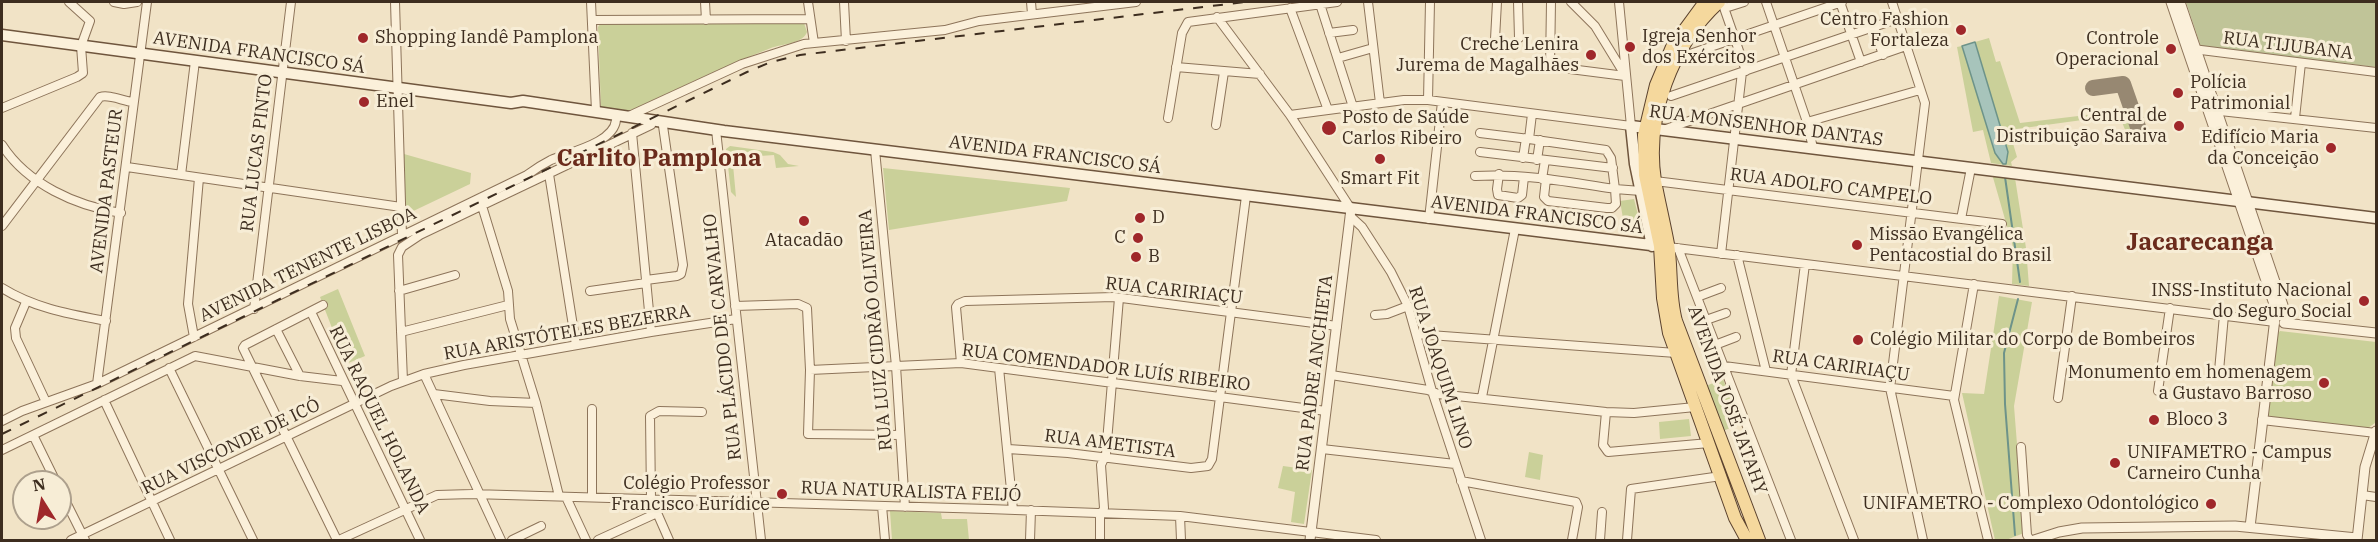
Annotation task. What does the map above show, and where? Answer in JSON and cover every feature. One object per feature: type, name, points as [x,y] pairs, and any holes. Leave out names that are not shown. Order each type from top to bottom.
[{"type":"main road","name":"AVENIDA JOSÉ JATAHY","points":[[1705,2],[1686,26],[1667,58],[1656,85],[1655,181],[1675,315],[1711,436]]},
{"type":"main road","name":"AVENIDA JOSÉ JATAHY","points":[[1722,4],[1698,25],[1674,63],[1662,97],[1655,128],[1644,153],[1646,186],[1664,247],[1655,303],[1669,333],[1695,407],[1760,540]]},
{"type":"main road","name":"AVENIDA FRANCISCO SÁ","points":[[2,35],[511,103],[522,107],[616,120],[680,128],[688,126]]},
{"type":"main road","name":"AVENIDA FRANCISCO SÁ","points":[[511,103],[522,101],[716,130],[1246,196],[1350,213],[1429,219],[1664,247]]},
{"type":"main road","name":"RUA MONSENHOR DANTAS","points":[[1630,126],[2376,218]]},
{"type":"main road","points":[[1630,126],[1641,191],[1664,247]]},
{"type":"main road","points":[[1636,170],[1644,153]]},
{"type":"main road","name":"AVENIDA JOSÉ JATAHY","points":[[1720,457],[1721,476],[1736,518],[1747,540]]},
{"type":"main road","points":[[1736,518],[1739,540]]},
{"type":"street","points":[[2,108],[82,74],[84,68],[81,46],[90,21],[69,2]]},
{"type":"street","points":[[114,2],[124,4],[137,2]]},
{"type":"street","name":"AVENIDA PASTEUR","points":[[97,384],[147,2]]},
{"type":"street","name":"RUA LUCAS PINTO","points":[[254,309],[291,2]]},
{"type":"street","points":[[395,2],[402,236]]},
{"type":"street","points":[[591,2],[596,111]]},
{"type":"street","points":[[705,2],[706,20]]},
{"type":"street","points":[[807,2],[814,43]]},
{"type":"street","points":[[844,2],[846,41]]},
{"type":"street","points":[[1031,2],[1032,14]]},
{"type":"street","points":[[629,116],[742,63],[804,44],[945,30],[979,21],[1136,2]]},
{"type":"street","points":[[1168,118],[1185,24],[1217,17],[1337,2]]},
{"type":"street","points":[[1368,2],[1380,103]]},
{"type":"street","points":[[1428,100],[1430,2]]},
{"type":"street","points":[[1495,39],[1497,2]]},
{"type":"street","points":[[1518,2],[1519,38]]},
{"type":"street","points":[[1550,67],[1551,2]]},
{"type":"street","points":[[1571,2],[1595,26],[1625,75]]},
{"type":"street","points":[[1619,2],[1630,126]]},
{"type":"street","points":[[1721,254],[1744,71],[1722,4],[1744,2]]},
{"type":"street","points":[[1766,2],[1786,57],[1813,148]]},
{"type":"street","points":[[1688,55],[1841,2],[1861,62]]},
{"type":"street","points":[[1892,2],[1924,103],[1890,388],[1923,540]]},
{"type":"street","points":[[2171,2],[2192,49]]},
{"type":"street","points":[[2180,2],[2192,49],[2212,110],[2289,323]]},
{"type":"street","points":[[1320,4],[1353,107]]},
{"type":"street","points":[[1290,8],[1328,110]]},
{"type":"street","name":"RUA JOAQUIM LINO","points":[[1217,17],[1290,115],[1350,213],[1362,227],[1391,272],[1408,306],[1432,391],[1481,540]]},
{"type":"street","points":[[592,20],[809,19]]},
{"type":"street","points":[[1671,96],[1897,19]]},
{"type":"street","points":[[1874,27],[1883,55]]},
{"type":"street","points":[[1329,33],[1353,30]]},
{"type":"street","points":[[1655,128],[1739,105],[1906,46]]},
{"type":"street","points":[[1338,58],[1373,48]]},
{"type":"street","name":"RUA TIJUBANA","points":[[2192,49],[2376,72]]},
{"type":"street","points":[[181,175],[195,61]]},
{"type":"street","points":[[2295,118],[2301,63]]},
{"type":"street","points":[[1176,67],[1260,74]]},
{"type":"street","points":[[1570,69],[1625,75]]},
{"type":"street","points":[[1216,125],[1224,72]]},
{"type":"street","points":[[1807,123],[1920,90]]},
{"type":"street","points":[[2,226],[100,97],[107,96],[133,102]]},
{"type":"street","name":"RUA MONSENHOR DANTAS","points":[[1290,115],[1404,100],[1428,100],[1630,126]]},
{"type":"street","points":[[1429,219],[1442,102]]},
{"type":"street","points":[[2212,110],[2376,128]]},
{"type":"street","points":[[1523,158],[1532,114]]},
{"type":"street","name":"AVENIDA TENENTE LISBOA","points":[[2,421],[97,384],[527,175],[551,160],[598,141],[611,132],[616,120]]},
{"type":"street","points":[[590,291],[681,274],[683,265],[657,125]]},
{"type":"street","name":"AVENIDA TENENTE LISBOA","points":[[399,291],[398,255],[402,247],[420,235],[632,133],[657,125]]},
{"type":"street","name":"RUA PLÁCIDO DE CARVALHO","points":[[716,130],[761,540]]},
{"type":"street","points":[[632,133],[651,332]]},
{"type":"street","points":[[1480,133],[1540,140],[1605,150],[1611,155],[1616,204],[1612,208],[1545,200],[1540,140]]},
{"type":"street","points":[[2,145],[16,162],[37,180],[64,197],[80,204],[121,213]]},
{"type":"street","name":"RUA LUIZ CIDRÃO OLIVEIRA","points":[[875,150],[896,366],[905,507]]},
{"type":"street","points":[[1480,152],[1613,168]]},
{"type":"street","points":[[126,167],[400,207]]},
{"type":"street","points":[[1961,219],[1971,168]]},
{"type":"street","points":[[549,174],[576,345]]},
{"type":"street","points":[[1498,174],[1498,195],[1518,198],[1522,195],[1524,177]]},
{"type":"street","points":[[1475,176],[1498,174],[1641,191]]},
{"type":"street","points":[[194,337],[188,304],[199,178]]},
{"type":"street","name":"RUA ADOLFO CAMPELO","points":[[1655,181],[2002,224]]},
{"type":"street","points":[[1222,397],[1246,196]]},
{"type":"street","points":[[2243,200],[2276,310],[2250,527]]},
{"type":"street","points":[[482,206],[508,291],[510,319],[562,496],[586,540]]},
{"type":"street","name":"RUA PADRE ANCHIETA","points":[[1311,536],[1350,213]]},
{"type":"street","points":[[1482,397],[1515,229]]},
{"type":"street","name":"AVENIDA FRANCISCO SÁ","points":[[1664,247],[2275,322]]},
{"type":"street","name":"AVENIDA JOSÉ JATAHY","points":[[1664,247],[1696,297],[1706,320],[1791,540]]},
{"type":"street","points":[[1737,255],[1766,371]]},
{"type":"street","points":[[1805,264],[1791,375],[1854,540]]},
{"type":"street","points":[[403,381],[399,291],[456,275]]},
{"type":"street","points":[[1974,285],[1954,396],[1988,540]]},
{"type":"street","points":[[2,288],[26,302],[72,315],[106,321]]},
{"type":"street","points":[[1696,297],[1721,288]]},
{"type":"street","points":[[2058,399],[2072,296]]},
{"type":"street","points":[[1100,540],[1100,517],[1103,513],[1101,470],[1106,454],[1119,298]]},
{"type":"street","name":"RUA CARIRIAÇU","points":[[961,363],[956,308],[962,302],[1119,298],[1337,326]]},
{"type":"street","points":[[26,302],[17,320],[15,332],[28,367],[46,402]]},
{"type":"street","points":[[323,305],[244,345],[244,350],[338,540]]},
{"type":"street","points":[[401,332],[508,305]]},
{"type":"street","points":[[735,306],[805,305],[808,313],[810,370],[808,434],[900,435]]},
{"type":"street","points":[[1375,315],[1387,314],[1408,306]]},
{"type":"street","points":[[2158,391],[2170,308]]},
{"type":"street","name":"RUA RAQUEL HOLANDA","points":[[310,312],[420,540]]},
{"type":"street","points":[[1706,320],[1726,313]]},
{"type":"street","points":[[2219,371],[2224,315]]},
{"type":"street","name":"RUA ARISTÓTELES BEZERRA","points":[[403,381],[424,374],[522,354],[736,319]]},
{"type":"street","points":[[2275,322],[2376,333]]},
{"type":"street","points":[[276,329],[300,376]]},
{"type":"street","points":[[1416,334],[1676,353]]},
{"type":"street","points":[[1715,345],[1736,337]]},
{"type":"street","points":[[2,450],[192,357],[342,381]]},
{"type":"street","name":"RUA COMENDADOR LUÍS RIBEIRO","points":[[810,370],[961,363],[1326,411]]},
{"type":"street","name":"RUA CARIRIAÇU","points":[[1724,366],[1954,396]]},
{"type":"street","points":[[169,368],[253,540]]},
{"type":"street","points":[[999,368],[1013,510]]},
{"type":"street","points":[[424,374],[501,540]]},
{"type":"street","points":[[1331,375],[1432,391],[1606,412],[1634,413],[1695,407]]},
{"type":"street","name":"RUA VISCONDE DE ICÓ","points":[[71,540],[83,538],[151,502],[403,381]]},
{"type":"street","points":[[434,394],[490,401],[536,403]]},
{"type":"street","name":"RUA AMETISTA","points":[[1008,448],[1191,468],[1208,466],[1212,459],[1222,397]]},
{"type":"street","points":[[104,400],[170,540]]},
{"type":"street","points":[[592,409],[592,497]]},
{"type":"street","points":[[669,540],[651,499],[650,416],[658,411],[702,412]]},
{"type":"street","points":[[1606,412],[1603,445],[1604,450],[1610,453],[1711,436]]},
{"type":"street","points":[[2021,447],[2027,536],[2032,540],[2082,528],[2250,527],[2358,540],[2365,467],[2376,432],[2262,420]]},
{"type":"street","points":[[33,435],[50,470]]},
{"type":"street","points":[[1322,449],[1455,464]]},
{"type":"street","points":[[1627,540],[1631,489],[1721,476]]},
{"type":"street","points":[[1461,481],[1576,502],[1578,507],[1572,540]]},
{"type":"street","name":"RUA NATURALISTA FEIJÓ","points":[[338,540],[404,508],[444,494],[1180,516],[1311,536],[1376,540]]},
{"type":"street","points":[[2362,495],[2376,497]]},
{"type":"street","points":[[882,506],[885,540]]},
{"type":"street","points":[[1030,540],[1031,510]]},
{"type":"street","points":[[1600,540],[1602,512]]},
{"type":"street","points":[[598,540],[657,513]]},
{"type":"street","points":[[72,515],[83,538]]},
{"type":"street","points":[[1180,516],[1181,540]]},
{"type":"street","points":[[512,540],[541,526]]},
{"type":"green space","points":[[2186,2],[2376,2],[2376,67],[2201,47]]},
{"type":"green space","points":[[601,23],[804,23],[807,32],[801,39],[753,55],[634,109],[621,112],[601,109],[598,27]]},
{"type":"green space","points":[[1989,38],[1996,62],[2000,61],[2020,123],[2120,111],[2126,121],[2133,119],[2136,128],[2126,132],[2119,115],[2009,130],[2017,157],[2011,162],[2012,166],[1991,163],[1983,130],[1973,132],[1957,47],[1962,46],[1995,153],[2003,164],[2008,152],[1975,42]]},
{"type":"green space","points":[[730,146],[773,152],[780,155],[788,164],[799,166],[776,168],[774,155],[760,156],[759,151],[732,154],[736,197],[731,192],[726,149]]},
{"type":"green space","points":[[404,154],[471,173],[470,184],[405,215]]},
{"type":"green space","points":[[883,168],[1070,188],[1067,201],[889,230]]},
{"type":"green space","points":[[1992,174],[2015,178],[2026,248],[2029,286],[2012,284],[2013,247]]},
{"type":"green space","points":[[1634,199],[1642,231],[1625,230],[1620,201]]},
{"type":"green space","points":[[338,289],[365,356],[346,364],[320,297]]},
{"type":"green space","points":[[1999,296],[2032,302],[2014,406],[2024,533],[2006,540],[1995,540],[1962,393],[1984,394]]},
{"type":"green space","points":[[2280,331],[2376,342],[2375,423],[2368,428],[2270,418],[2268,415],[2277,334]]},
{"type":"green space","points":[[1723,379],[1740,424],[1723,431],[1706,386]]},
{"type":"green space","points":[[1689,419],[1691,436],[1660,439],[1659,422]]},
{"type":"green space","points":[[1529,452],[1543,455],[1540,480],[1525,477]]},
{"type":"green space","points":[[1283,466],[1312,470],[1304,524],[1291,522],[1295,492],[1278,488]]},
{"type":"green space","points":[[890,511],[941,513],[942,519],[967,519],[969,540],[892,540]]},
{"type":"water","points":[[1975,42],[2008,152],[2006,164],[2003,164],[1995,153],[1962,46]]},
{"type":"waterway","points":[[2005,177],[2020,282]]},
{"type":"waterway","points":[[2015,535],[2005,404],[2004,353],[2018,299]]},
{"type":"taxiway","points":[[2093,88],[2123,84],[2138,127]]},
{"type":"railway","points":[[2,434],[771,62],[800,55],[1245,2]]},
{"type":"place","name":"Centro Fashion Fortaleza","points":[[1961,30]]},
{"type":"place","name":"Shopping Iandê Pamplona","points":[[363,38]]},
{"type":"place","name":"Igreja Senhor dos Exércitos","points":[[1630,47]]},
{"type":"place","name":"Controle Operacional","points":[[2171,49]]},
{"type":"place","name":"Creche Lenira Jurema de Magalhães","points":[[1591,55]]},
{"type":"place","name":"Polícia Patrimonial","points":[[2178,93]]},
{"type":"place","name":"Enel","points":[[364,102]]},
{"type":"place","name":"Central de Distribuição Saraiva","points":[[2179,126]]},
{"type":"place","name":"Posto de Saúde Carlos Ribeiro","points":[[1329,128]]},
{"type":"place","name":"Edifício Maria da Conceição","points":[[2331,148]]},
{"type":"place","name":"Smart Fit","points":[[1380,159]]},
{"type":"place","name":"D","points":[[1140,218]]},
{"type":"place","name":"Atacadão","points":[[804,221]]},
{"type":"place","name":"C","points":[[1138,238]]},
{"type":"place","name":"Missão Evangélica Pentacostial do Brasil","points":[[1857,245]]},
{"type":"place","name":"B","points":[[1136,257]]},
{"type":"place","name":"INSS-Instituto Nacional do Seguro Social","points":[[2364,301]]},
{"type":"place","name":"Colégio Militar do Corpo de Bombeiros","points":[[1858,340]]},
{"type":"place","name":"Monumento em homenagem a Gustavo Barroso","points":[[2324,383]]},
{"type":"place","name":"Bloco 3","points":[[2154,420]]},
{"type":"place","name":"UNIFAMETRO - Campus Carneiro Cunha","points":[[2115,463]]},
{"type":"place","name":"Colégio Professor Francisco Eurídice","points":[[782,494]]},
{"type":"place","name":"UNIFAMETRO - Complexo Odontológico","points":[[2211,504]]},
{"type":"district","name":"Carlito Pamplona","points":[[659,159]]},
{"type":"district","name":"Jacarecanga","points":[[2200,243]]}]
